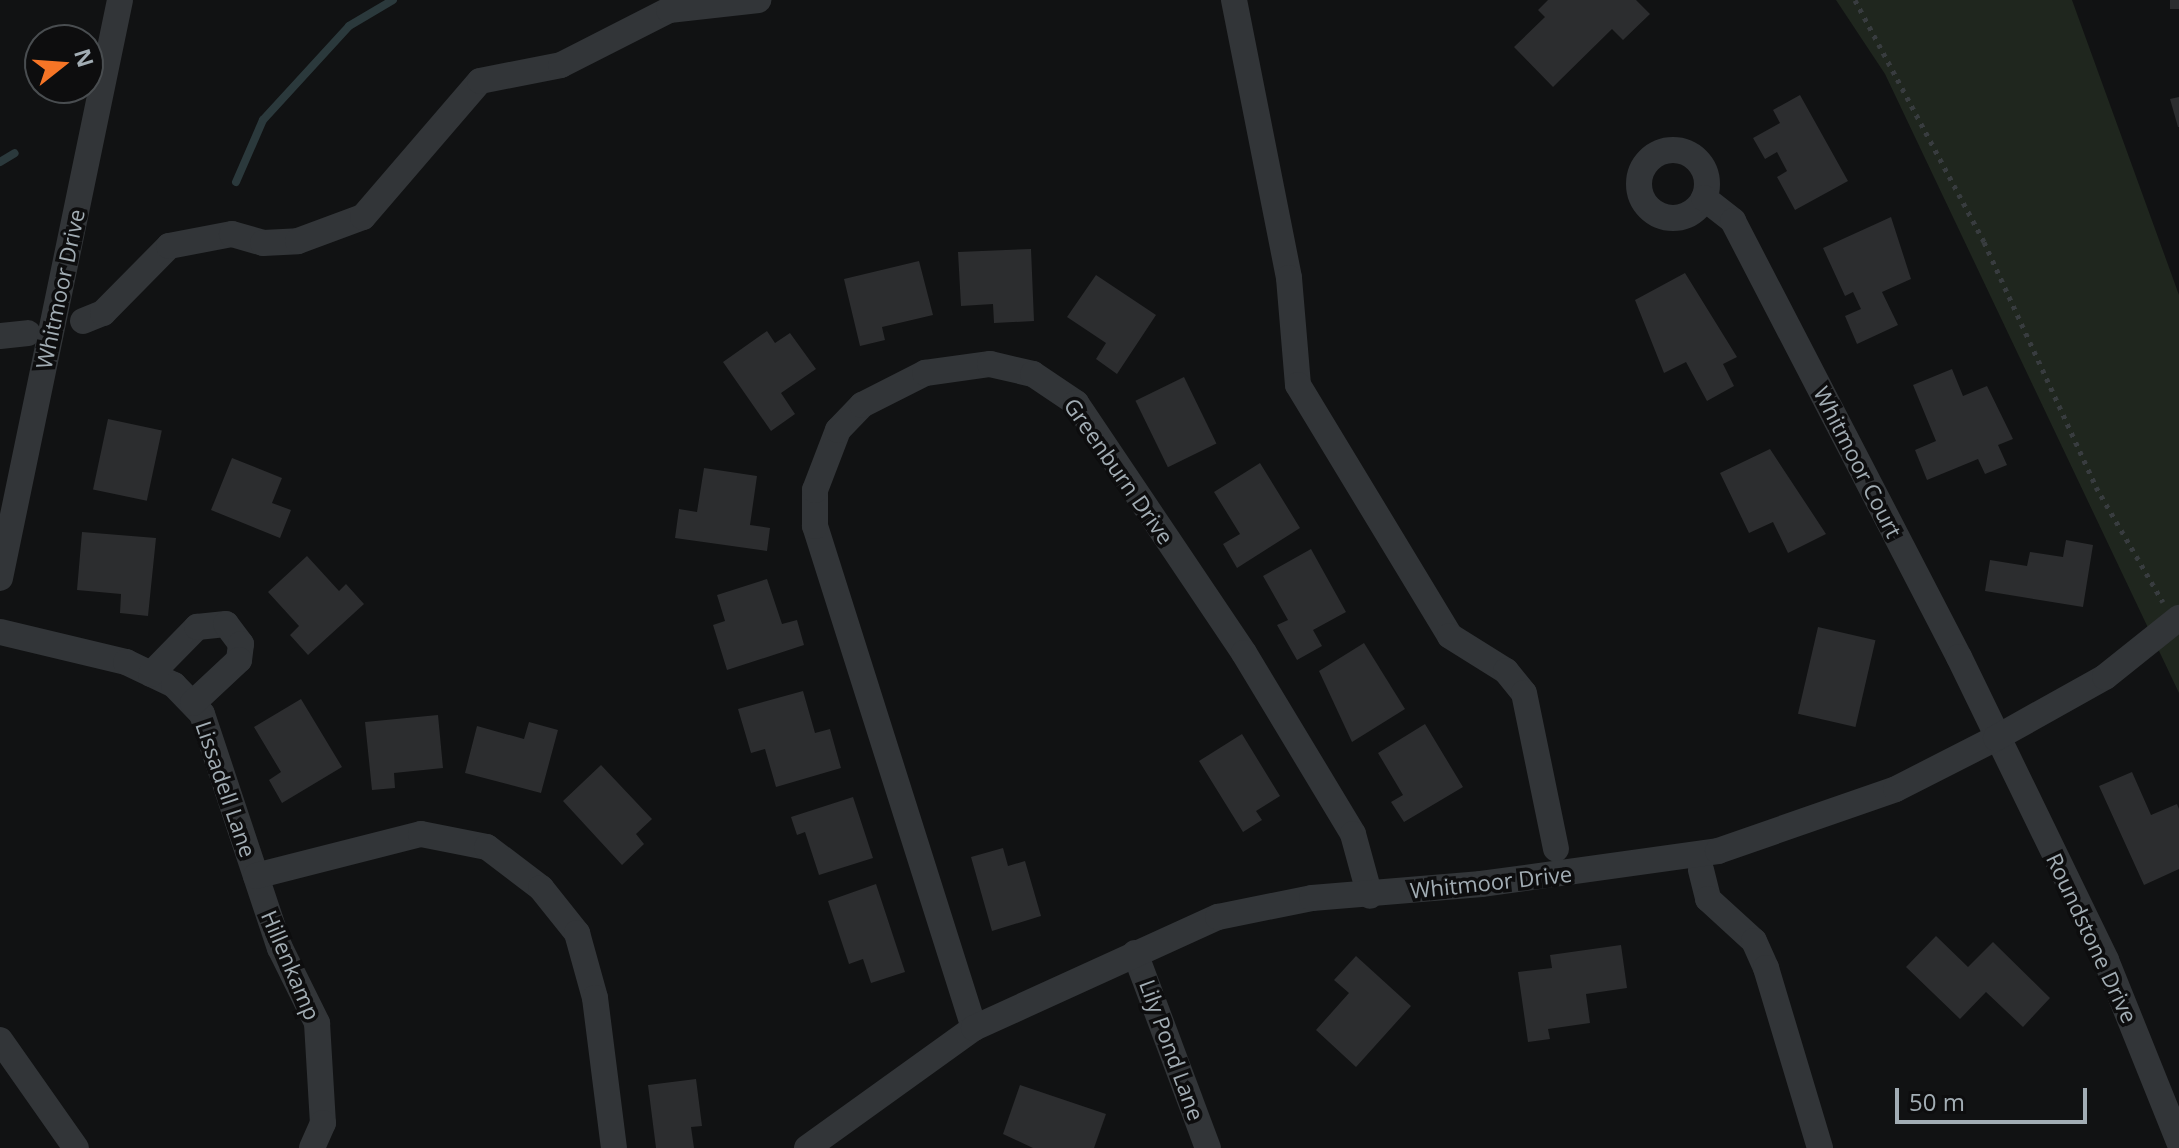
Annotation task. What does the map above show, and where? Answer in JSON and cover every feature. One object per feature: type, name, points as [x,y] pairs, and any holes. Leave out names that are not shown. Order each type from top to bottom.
[{"type":"street","name":"Whitmoor Drive","points":[[0,578],[120,0]]},
{"type":"street","points":[[83,321],[103,313],[169,246],[232,234],[263,243],[298,241],[363,217],[480,81],[561,65],[669,10],[758,0]]},
{"type":"street","points":[[1234,0],[1289,278],[1298,385],[1450,636],[1506,671],[1524,693],[1556,849]]},
{"type":"street","name":"Whitmoor Court","points":[[1704,198],[1733,221],[1996,738]]},
{"type":"street","points":[[0,336],[28,333]]},
{"type":"street","name":"Greenburn Drive","points":[[974,1028],[815,526],[815,490],[838,430],[862,405],[925,373],[990,364],[1033,374],[1076,403],[1244,653],[1353,834],[1370,896]]},
{"type":"street","name":"Whitmoor Drive","points":[[807,1148],[974,1028],[1135,953],[1256,906],[1370,896],[1695,857],[1896,789],[2105,677],[2177,620]]},
{"type":"street","name":"Lissadell Lane","points":[[151,674],[197,627],[226,624],[241,644],[239,660],[193,703]]},
{"type":"street","name":"Lissadell Lane","points":[[0,632],[151,674],[193,703],[256,876]]},
{"type":"street","name":"Roundstone Drive","points":[[1996,738],[2106,960],[2179,1142]]},
{"type":"street","points":[[256,876],[421,834],[487,847],[541,888],[577,933],[595,998],[614,1148]]},
{"type":"street","points":[[1701,870],[1708,899],[1754,941],[1766,968],[1820,1148]]},
{"type":"street","name":"Hillenkamp","points":[[256,876],[317,1023],[323,1123],[312,1148]]},
{"type":"street","name":"Lily Pond Lane","points":[[1135,953],[1208,1148]]},
{"type":"street","points":[[0,1040],[76,1148]]},
{"type":"path","points":[[1855,0],[1984,242],[2096,487],[2177,620]]},
{"type":"shaded area","points":[[1836,0],[2072,0],[2179,295],[2179,693],[1885,74]]},
{"type":"building","points":[[1548,0],[1636,0],[1650,14],[1623,40],[1612,29],[1553,87],[1514,47],[1545,17],[1538,10]]},
{"type":"building","points":[[2170,0],[2179,0],[2179,9],[2170,9]]},
{"type":"building","points":[[1800,95],[1848,181],[1795,210],[1777,177],[1787,171],[1777,152],[1765,159],[1753,138],[1780,123],[1773,110]]},
{"type":"building","points":[[2179,97],[2179,127],[2178,127],[2170,99]]},
{"type":"building","points":[[1891,217],[1911,279],[1882,292],[1898,325],[1857,344],[1845,316],[1861,309],[1853,292],[1845,296],[1823,248]]},
{"type":"building","points":[[1031,249],[1034,321],[994,323],[993,304],[961,306],[958,252]]},
{"type":"building","points":[[919,261],[933,315],[882,327],[885,340],[860,346],[844,279]]},
{"type":"building","points":[[1685,273],[1737,357],[1723,364],[1734,386],[1707,401],[1686,362],[1664,373],[1635,300]]},
{"type":"building","points":[[1096,275],[1156,315],[1117,374],[1096,359],[1106,343],[1067,317]]},
{"type":"building","points":[[767,331],[775,343],[790,333],[816,369],[781,393],[795,414],[771,431],[723,362]]},
{"type":"building","points":[[1952,369],[1963,396],[1987,386],[2013,439],[1998,445],[2007,465],[1985,474],[1978,459],[1927,480],[1915,450],[1936,441],[1913,385]]},
{"type":"building","points":[[1184,377],[1216,444],[1168,467],[1135,401]]},
{"type":"building","points":[[108,419],[162,430],[147,501],[93,489]]},
{"type":"building","points":[[1770,449],[1826,534],[1788,553],[1773,522],[1749,533],[1720,473]]},
{"type":"building","points":[[232,458],[282,478],[272,503],[291,510],[280,538],[211,510]]},
{"type":"building","points":[[1260,463],[1300,528],[1237,568],[1223,544],[1240,534],[1214,492]]},
{"type":"building","points":[[704,468],[757,476],[750,525],[770,528],[767,551],[675,538],[679,509],[697,512]]},
{"type":"building","points":[[82,532],[156,538],[148,616],[120,613],[121,594],[77,590]]},
{"type":"building","points":[[2066,540],[2093,545],[2083,607],[1985,591],[1990,560],[2027,566],[2030,552],[2063,557]]},
{"type":"building","points":[[1311,549],[1346,612],[1313,630],[1322,646],[1297,660],[1277,625],[1288,620],[1263,576]]},
{"type":"building","points":[[307,556],[339,591],[346,584],[364,604],[308,655],[290,635],[299,626],[268,592]]},
{"type":"building","points":[[767,579],[782,624],[797,620],[804,645],[727,670],[713,625],[725,621],[717,595]]},
{"type":"building","points":[[1818,627],[1875,640],[1855,727],[1798,714]]},
{"type":"building","points":[[1364,643],[1405,709],[1352,742],[1319,671]]},
{"type":"building","points":[[803,691],[815,733],[830,729],[841,768],[776,787],[765,749],[751,753],[738,709]]},
{"type":"building","points":[[301,699],[342,767],[282,803],[269,780],[281,772],[254,727]]},
{"type":"building","points":[[438,715],[443,768],[394,773],[395,788],[372,790],[365,722]]},
{"type":"building","points":[[529,722],[558,730],[541,793],[465,773],[477,726],[524,739]]},
{"type":"building","points":[[1425,724],[1463,787],[1404,822],[1391,802],[1403,795],[1378,753]]},
{"type":"building","points":[[1242,734],[1280,796],[1256,811],[1262,820],[1243,832],[1199,761]]},
{"type":"building","points":[[601,765],[652,819],[636,834],[644,844],[622,865],[563,801]]},
{"type":"building","points":[[2132,772],[2151,815],[2177,804],[2179,809],[2179,869],[2144,885],[2099,786]]},
{"type":"building","points":[[853,797],[873,858],[819,875],[805,832],[797,835],[791,817]]},
{"type":"building","points":[[1003,848],[1008,866],[1025,861],[1041,916],[992,931],[971,857]]},
{"type":"building","points":[[876,884],[905,972],[871,983],[863,959],[849,964],[828,901]]},
{"type":"building","points":[[1936,936],[1968,967],[1993,942],[2050,998],[2023,1027],[1986,992],[1960,1019],[1906,967]]},
{"type":"building","points":[[1621,945],[1627,988],[1586,994],[1590,1023],[1548,1029],[1550,1039],[1528,1042],[1518,972],[1552,968],[1550,955]]},
{"type":"building","points":[[1356,956],[1411,1006],[1356,1067],[1316,1030],[1349,993],[1334,980]]},
{"type":"building","points":[[696,1079],[702,1126],[691,1127],[694,1148],[656,1148],[648,1085]]},
{"type":"building","points":[[1020,1085],[1106,1114],[1094,1148],[1033,1148],[1003,1134]]},
{"type":"waterway","points":[[236,182],[263,120],[349,26],[393,0]]},
{"type":"waterway","points":[[0,162],[15,153]]}]
